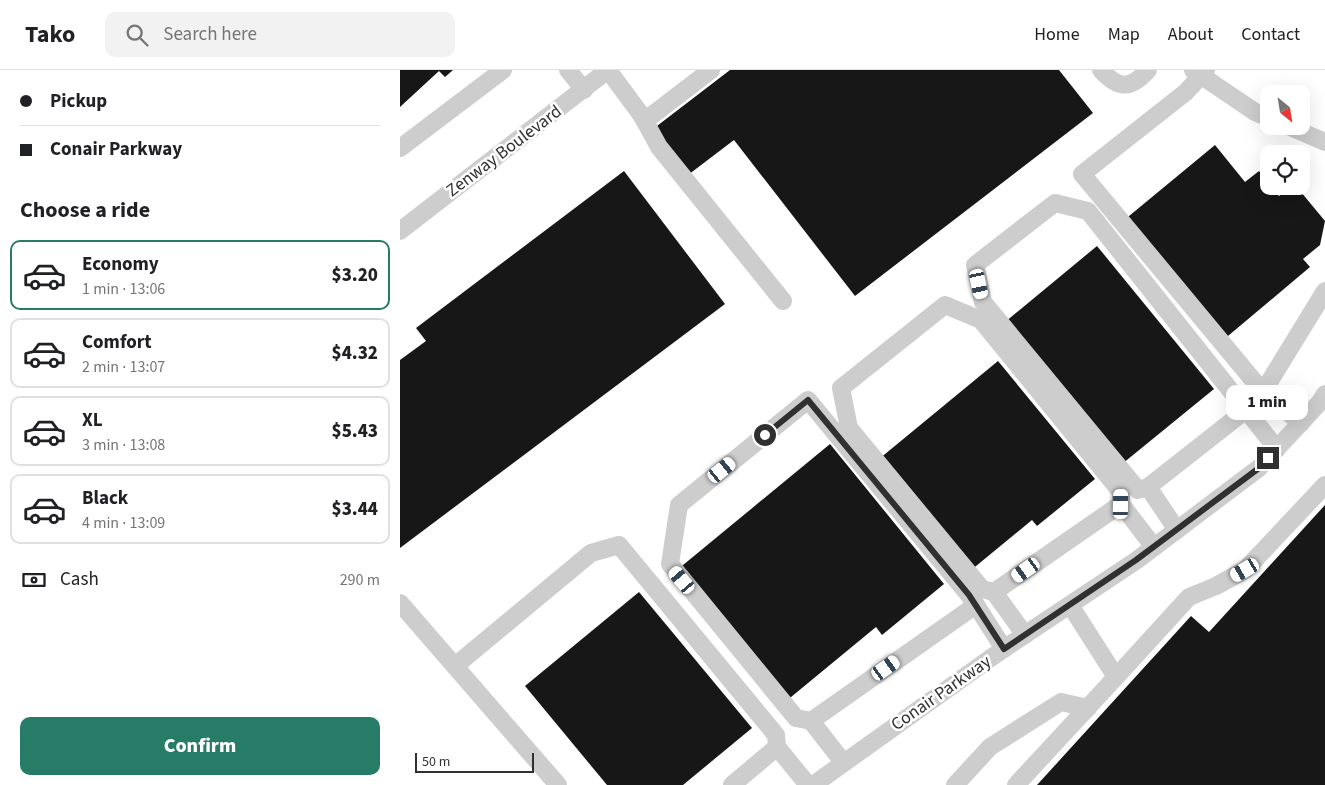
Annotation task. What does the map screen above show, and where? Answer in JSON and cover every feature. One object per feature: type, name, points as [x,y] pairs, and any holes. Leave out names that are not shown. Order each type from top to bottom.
[{"type":"street","points":[[400,148],[504,70]]},
{"type":"street","points":[[568,70],[584,90]]},
{"type":"street","points":[[608,70],[642,116],[659,146],[783,301]]},
{"type":"street","name":"Zenway Boulevard","points":[[400,231],[608,70]]},
{"type":"street","points":[[642,116],[652,116],[711,70]]},
{"type":"street","points":[[1101,70],[1113,82],[1125,86],[1138,81],[1148,70]]},
{"type":"street","points":[[1260,114],[1200,72],[1186,92],[1082,174],[1263,392],[1301,423]]},
{"type":"street","points":[[1309,135],[1325,142]]},
{"type":"street","points":[[1246,410],[1148,487],[1138,490],[983,302],[976,265],[1055,203],[1088,212],[1246,410],[1277,449]]},
{"type":"street","points":[[1263,392],[1325,291]]},
{"type":"street","points":[[1025,635],[994,592],[982,589],[849,428],[841,388],[945,305],[981,320],[1121,492],[1121,504],[1154,547]]},
{"type":"street","name":"Conair Parkway","points":[[813,785],[1004,649],[1154,547],[1259,468],[1325,394]]},
{"type":"street","points":[[843,762],[810,721],[796,718],[670,564],[679,505],[808,400],[969,595],[1004,649]]},
{"type":"street","points":[[1016,785],[1189,597],[1216,586],[1245,570],[1325,485]]},
{"type":"street","points":[[1148,487],[1177,530]]},
{"type":"street","points":[[994,592],[1121,504]]},
{"type":"street","points":[[455,666],[591,552],[619,544],[776,735],[777,746],[808,785]]},
{"type":"street","points":[[400,604],[558,785]]},
{"type":"street","points":[[810,721],[976,605]]},
{"type":"street","points":[[1070,605],[1116,677]]},
{"type":"street","points":[[955,785],[990,747],[1061,702],[1088,708]]},
{"type":"street","points":[[732,785],[777,746]]},
{"type":"building","points":[[400,70],[453,70],[445,77],[439,71],[400,107]]},
{"type":"building","points":[[730,70],[1059,70],[1093,113],[855,296],[734,140],[688,175],[653,129]]},
{"type":"building","points":[[1215,145],[1245,182],[1259,171],[1260,195],[1303,195],[1325,221],[1320,245],[1303,259],[1310,267],[1222,341],[1123,221]]},
{"type":"building","points":[[624,171],[725,304],[400,548],[400,360],[426,341],[416,328]]},
{"type":"building","points":[[1097,246],[1214,389],[1122,464],[1005,322]]},
{"type":"building","points":[[998,361],[1095,479],[1037,526],[1032,520],[970,571],[879,459]]},
{"type":"building","points":[[830,444],[944,584],[882,635],[876,627],[785,702],[677,570]]},
{"type":"building","points":[[1325,505],[1325,785],[1037,785],[1191,616],[1209,632]]},
{"type":"building","points":[[639,592],[752,728],[683,785],[607,785],[525,686]]},
{"type":"route","points":[[765,435],[808,400],[969,595],[1004,649],[1136,560],[1259,468],[1268,458]]}]
